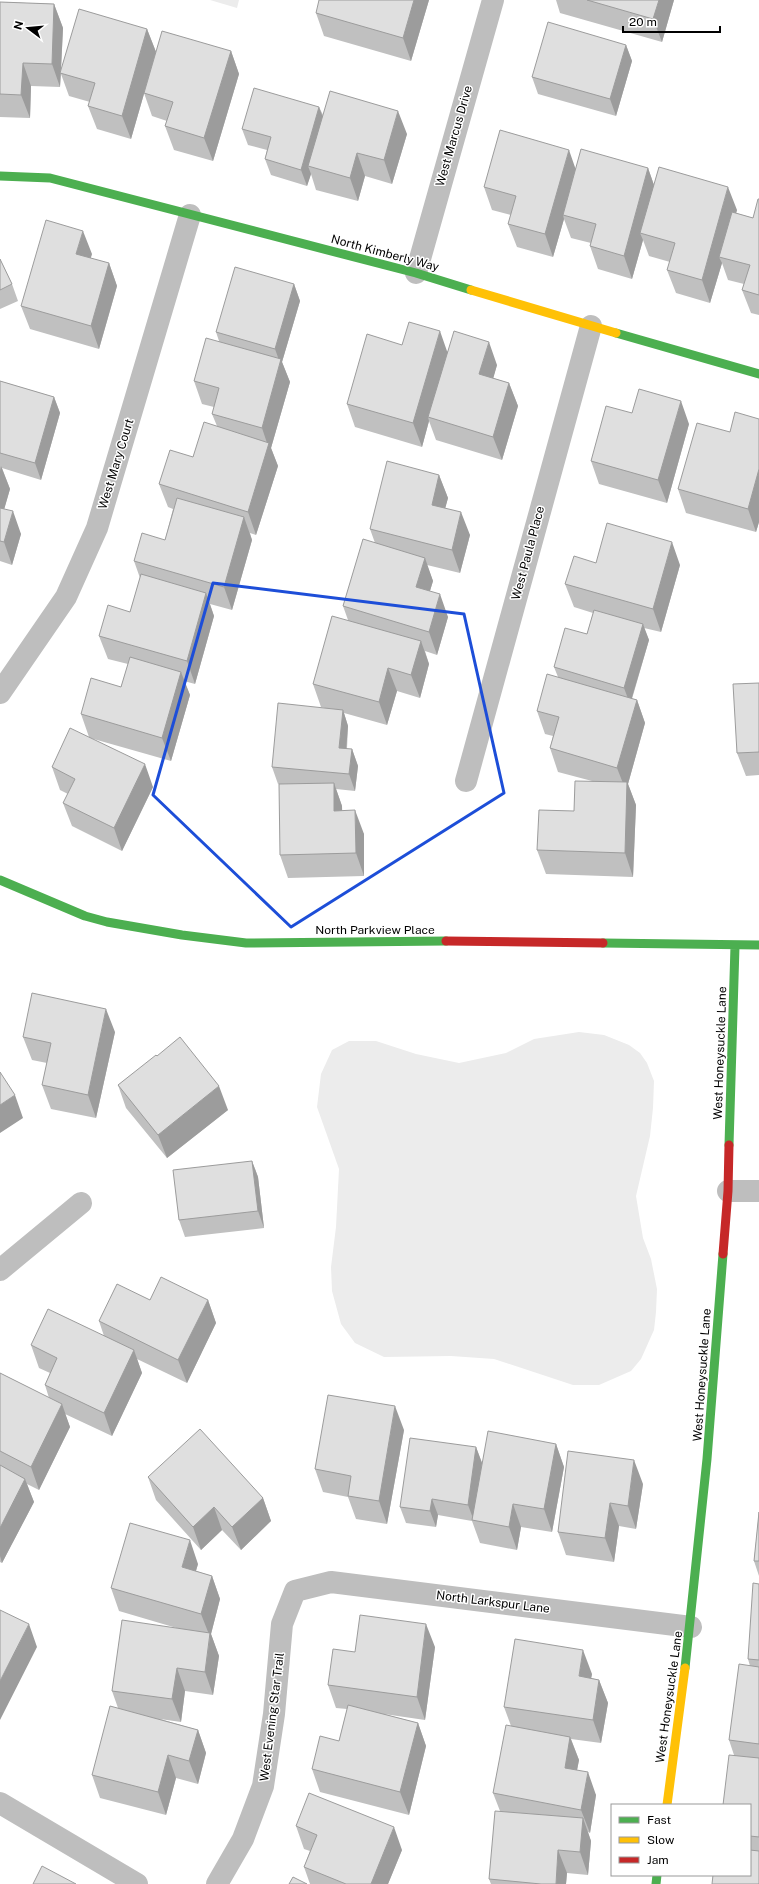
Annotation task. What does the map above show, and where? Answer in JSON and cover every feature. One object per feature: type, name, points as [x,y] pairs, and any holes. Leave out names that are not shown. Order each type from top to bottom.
[{"type":"street","name":"West Marcus Drive","points":[[416,273],[493,0]]},
{"type":"street","name":"North Kimberly Way","points":[[0,176],[50,178],[416,273],[591,326],[759,374]]},
{"type":"street","name":"West Mary Court","points":[[0,693],[66,598],[97,528],[190,215]]},
{"type":"street","name":"West Paula Place","points":[[466,781],[591,326]]},
{"type":"street","name":"North Parkview Place","points":[[0,880],[85,916],[107,922],[182,935],[246,942],[479,941],[735,946],[759,945]]},
{"type":"street","name":"West Honeysuckle Lane","points":[[667,1804],[691,1627],[708,1459],[728,1191],[735,946]]},
{"type":"street","points":[[728,1191],[759,1191]]},
{"type":"street","points":[[0,1270],[81,1203]]},
{"type":"street","name":"North Larkspur Lane","points":[[295,1590],[332,1582],[691,1627]]},
{"type":"street","name":"West Evening Star Trail","points":[[218,1884],[243,1839],[263,1786],[274,1714],[282,1624],[295,1590]]},
{"type":"street","points":[[0,1803],[137,1884]]},
{"type":"highlighted area","points":[[213,583],[464,614],[504,793],[291,927],[153,795]]},
{"type":"shaded area","points":[[210,0],[239,0],[237,8]]},
{"type":"shaded area","points":[[579,1032],[604,1035],[629,1045],[640,1053],[647,1063],[654,1081],[650,1136],[636,1196],[643,1238],[651,1259],[657,1289],[656,1312],[654,1330],[641,1359],[631,1371],[599,1385],[573,1385],[494,1359],[451,1356],[384,1357],[355,1343],[341,1324],[332,1291],[331,1267],[336,1227],[339,1169],[317,1107],[321,1074],[332,1050],[349,1041],[376,1041],[416,1054],[459,1063],[506,1053],[534,1039]]},
{"type":"building","points":[[319,0],[414,0],[403,38],[316,13]]},
{"type":"building","points":[[587,0],[659,0],[653,19]]},
{"type":"building","points":[[0,2],[54,4],[52,64],[23,63],[21,95],[0,94]]},
{"type":"building","points":[[79,9],[147,29],[122,116],[88,106],[95,83],[60,73]]},
{"type":"building","points":[[548,22],[626,45],[610,99],[532,77]]},
{"type":"building","points":[[162,31],[231,51],[204,138],[165,126],[173,102],[144,93]]},
{"type":"building","points":[[254,88],[319,107],[301,170],[265,159],[271,137],[242,129]]},
{"type":"building","points":[[330,91],[398,111],[384,160],[357,153],[350,178],[308,166]]},
{"type":"building","points":[[500,130],[569,150],[545,234],[508,224],[516,196],[484,187]]},
{"type":"building","points":[[581,149],[648,168],[624,256],[590,246],[596,224],[563,215]]},
{"type":"building","points":[[659,167],[728,187],[702,280],[667,270],[675,243],[640,233]]},
{"type":"building","points":[[758,199],[759,295],[742,290],[750,265],[719,257],[732,212],[753,218]]},
{"type":"building","points":[[46,220],[83,231],[76,254],[109,263],[91,326],[21,306]]},
{"type":"building","points":[[0,259],[12,284],[0,290]]},
{"type":"building","points":[[235,267],[294,284],[275,349],[216,332]]},
{"type":"building","points":[[409,322],[440,331],[413,423],[347,404],[367,334],[402,345]]},
{"type":"building","points":[[454,331],[489,342],[479,374],[509,383],[493,437],[428,417]]},
{"type":"building","points":[[206,338],[281,359],[262,428],[212,414],[219,388],[194,381]]},
{"type":"building","points":[[0,381],[54,397],[35,463],[0,453]]},
{"type":"building","points":[[639,389],[681,401],[658,480],[591,461],[606,406],[632,413]]},
{"type":"building","points":[[735,412],[759,419],[759,469],[748,509],[678,489],[697,423],[730,432]]},
{"type":"building","points":[[204,422],[269,443],[248,512],[159,484],[170,450],[193,457]]},
{"type":"building","points":[[387,461],[439,475],[432,505],[461,512],[452,550],[370,529]]},
{"type":"building","points":[[177,498],[244,517],[224,587],[134,561],[142,533],[165,540]]},
{"type":"building","points":[[0,508],[13,511],[4,542],[0,541]]},
{"type":"building","points":[[607,523],[672,542],[653,609],[565,584],[574,556],[596,563]]},
{"type":"building","points":[[363,539],[425,558],[416,587],[440,594],[429,632],[343,606]]},
{"type":"building","points":[[141,574],[206,593],[187,661],[99,636],[108,605],[130,612]]},
{"type":"building","points":[[594,610],[643,624],[624,688],[554,667],[565,628],[587,634]]},
{"type":"building","points":[[332,616],[421,641],[411,675],[388,668],[379,702],[313,684]]},
{"type":"building","points":[[130,657],[181,672],[162,738],[81,714],[91,678],[121,687]]},
{"type":"building","points":[[547,674],[637,700],[617,768],[550,748],[559,717],[537,711]]},
{"type":"building","points":[[759,683],[759,752],[737,753],[733,684]]},
{"type":"building","points":[[278,703],[343,710],[339,748],[352,749],[349,774],[272,767]]},
{"type":"building","points":[[70,728],[145,764],[114,828],[63,803],[75,779],[52,767]]},
{"type":"building","points":[[575,781],[627,782],[625,853],[537,850],[539,810],[574,811]]},
{"type":"building","points":[[334,783],[334,811],[355,810],[356,853],[280,855],[279,784]]},
{"type":"building","points":[[32,993],[106,1009],[88,1095],[42,1085],[51,1043],[23,1037]]},
{"type":"building","points":[[180,1037],[219,1086],[158,1135],[118,1085]]},
{"type":"building","points":[[0,1072],[15,1095],[0,1105]]},
{"type":"building","points":[[252,1161],[258,1211],[179,1220],[173,1170]]},
{"type":"building","points":[[161,1277],[208,1300],[178,1360],[99,1321],[117,1284],[150,1300]]},
{"type":"building","points":[[48,1309],[134,1350],[104,1413],[45,1385],[57,1358],[31,1345]]},
{"type":"building","points":[[0,1373],[62,1404],[31,1467],[0,1451]]},
{"type":"building","points":[[328,1395],[395,1406],[379,1501],[348,1496],[351,1476],[315,1469]]},
{"type":"building","points":[[200,1429],[263,1498],[232,1527],[214,1507],[193,1527],[148,1477]]},
{"type":"building","points":[[488,1431],[556,1444],[544,1509],[513,1504],[509,1527],[472,1520]]},
{"type":"building","points":[[410,1438],[476,1447],[468,1505],[432,1499],[430,1511],[400,1507]]},
{"type":"building","points":[[568,1451],[634,1460],[628,1506],[610,1503],[605,1538],[558,1532]]},
{"type":"building","points":[[0,1465],[25,1479],[0,1528]]},
{"type":"building","points":[[759,1512],[759,1561],[754,1561]]},
{"type":"building","points":[[130,1523],[190,1540],[182,1567],[212,1576],[201,1614],[111,1588]]},
{"type":"building","points":[[753,1583],[759,1584],[759,1660],[748,1659]]},
{"type":"building","points":[[0,1610],[29,1624],[0,1681]]},
{"type":"building","points":[[360,1615],[426,1624],[417,1697],[328,1685],[333,1649],[355,1652]]},
{"type":"building","points":[[122,1620],[210,1633],[205,1672],[177,1668],[172,1699],[112,1691]]},
{"type":"building","points":[[515,1639],[583,1650],[579,1676],[599,1680],[593,1720],[504,1707]]},
{"type":"building","points":[[739,1664],[759,1667],[759,1744],[729,1740]]},
{"type":"building","points":[[348,1705],[418,1723],[400,1792],[312,1769],[320,1736],[339,1741]]},
{"type":"building","points":[[110,1706],[198,1730],[189,1761],[168,1755],[158,1792],[92,1775]]},
{"type":"building","points":[[506,1725],[570,1737],[565,1768],[588,1772],[581,1810],[493,1793]]},
{"type":"building","points":[[729,1755],[759,1758],[759,1837],[751,1836],[751,1804],[723,1804]]},
{"type":"building","points":[[309,1793],[394,1827],[371,1884],[346,1884],[304,1867],[317,1835],[296,1826]]},
{"type":"building","points":[[495,1811],[583,1818],[580,1852],[558,1850],[556,1884],[489,1879]]},
{"type":"building","points":[[751,1850],[759,1851],[759,1884],[712,1884],[713,1876],[751,1876]]},
{"type":"building","points":[[42,1866],[76,1884],[33,1884]]},
{"type":"building","points":[[293,1877],[307,1884],[289,1884]]},
{"type":"traffic: fast","points":[[0,176],[50,178],[416,273],[471,290]]},
{"type":"traffic: fast","points":[[616,333],[759,374]]},
{"type":"traffic: fast","points":[[0,880],[85,916],[107,922],[182,935],[246,943],[446,941]]},
{"type":"traffic: fast","points":[[603,943],[759,945]]},
{"type":"traffic: fast","points":[[729,1145],[735,946]]},
{"type":"traffic: fast","points":[[685,1668],[707,1459],[723,1254]]},
{"type":"traffic: fast","points":[[656,1884],[657,1876]]},
{"type":"traffic: slow","points":[[471,290],[616,333]]},
{"type":"traffic: slow","points":[[667,1804],[685,1668]]},
{"type":"traffic: jam","points":[[446,941],[603,943]]},
{"type":"traffic: jam","points":[[723,1254],[728,1191],[729,1145]]}]
